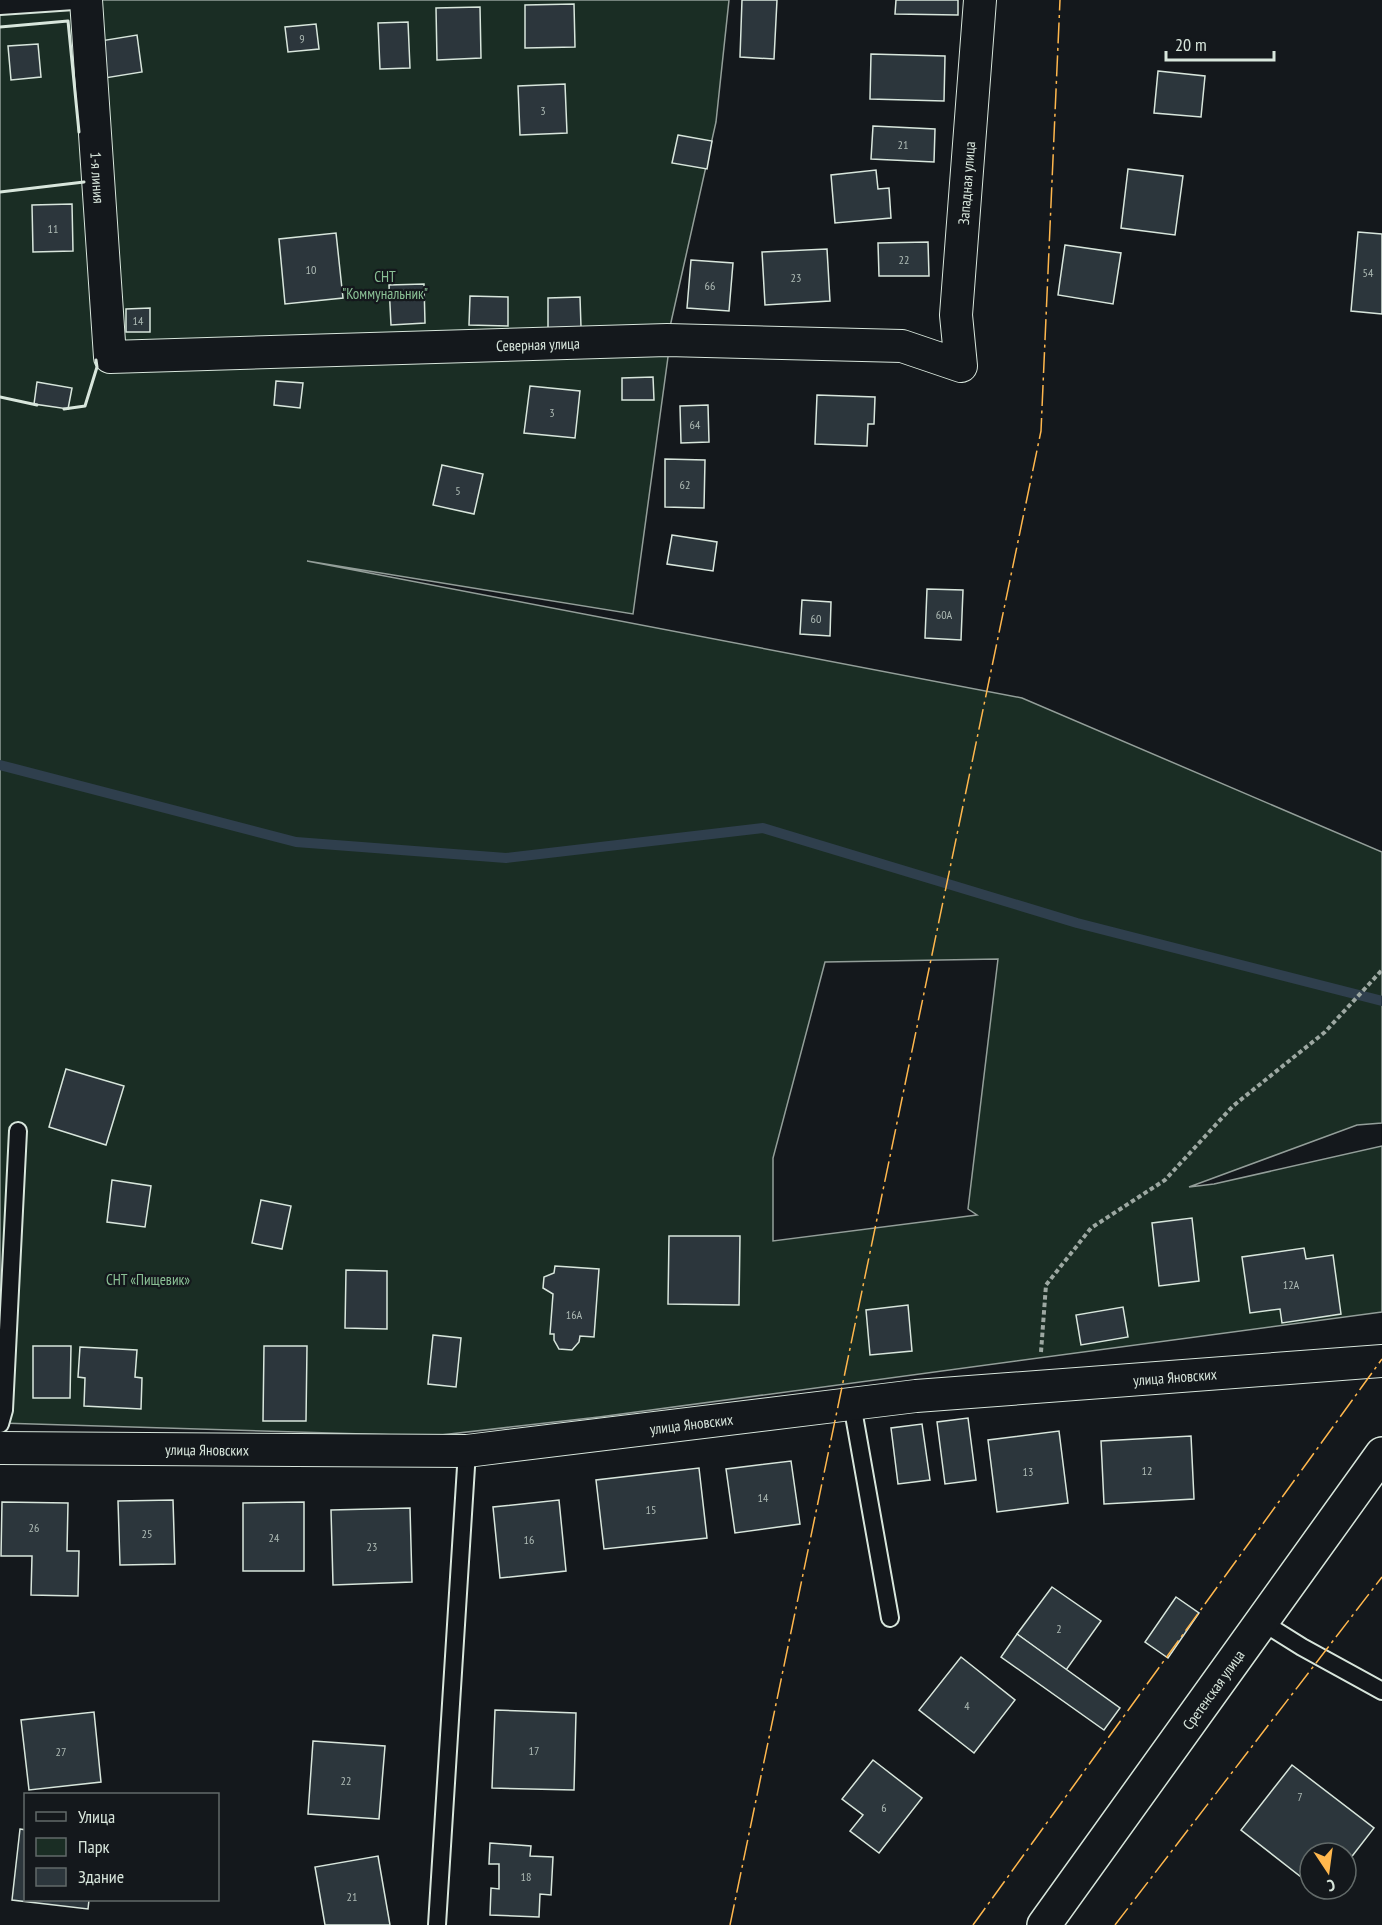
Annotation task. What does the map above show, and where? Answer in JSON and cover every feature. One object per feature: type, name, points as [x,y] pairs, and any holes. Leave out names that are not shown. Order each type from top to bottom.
[{"type":"street","name":"1-я линия","points":[[87,0],[110,357]]},
{"type":"street","name":"Западная улица","points":[[961,366],[956,315],[980,0]]},
{"type":"street","name":"Северная улица","points":[[110,357],[667,340],[902,346],[961,366]]},
{"type":"street","name":"улица Яновских","points":[[0,1448],[467,1451],[916,1396],[1382,1360]]},
{"type":"street","name":"Сретенская улица","points":[[1044,1925],[1382,1454]]},
{"type":"lane","points":[[0,6],[87,0]]},
{"type":"lane","points":[[0,1424],[4,1410],[18,1131]]},
{"type":"lane","points":[[852,1404],[890,1618]]},
{"type":"lane","points":[[437,1925],[467,1451]]},
{"type":"lane","points":[[1262,1622],[1382,1691]]},
{"type":"path","points":[[1038,1387],[1046,1285],[1091,1228],[1165,1180],[1233,1106],[1325,1032],[1382,970]]},
{"type":"green space","points":[[0,0],[729,0],[716,122],[667,340],[668,357],[633,614],[307,561],[1022,698],[1382,852],[1382,1123],[1357,1125],[1189,1187],[1214,1184],[1382,1146],[1382,1312],[599,1417],[432,1436],[0,1423]],"holes":[[[998,959],[968,1209],[977,1215],[773,1241],[773,1158],[825,962]]]},
{"type":"building","points":[[742,0],[777,0],[774,59],[740,57]]},
{"type":"building","points":[[896,0],[958,0],[958,15],[895,14]]},
{"type":"building","points":[[574,4],[575,47],[525,48],[525,5]]},
{"type":"building","points":[[480,7],[481,58],[437,60],[436,8]]},
{"type":"building","points":[[408,22],[410,68],[380,69],[378,23]]},
{"type":"building","points":[[316,24],[319,49],[288,52],[285,27]]},
{"type":"building","points":[[137,35],[142,72],[105,78],[100,41]]},
{"type":"building","points":[[38,44],[41,77],[11,80],[8,46]]},
{"type":"building","points":[[871,54],[945,56],[944,101],[870,99]]},
{"type":"building","points":[[1158,71],[1205,76],[1201,117],[1154,113]]},
{"type":"building","points":[[565,84],[567,133],[520,135],[518,86]]},
{"type":"building","points":[[873,126],[935,129],[934,162],[871,159]]},
{"type":"building","points":[[678,135],[712,141],[707,169],[672,163]]},
{"type":"building","points":[[1128,169],[1183,176],[1175,235],[1121,228]]},
{"type":"building","points":[[876,170],[878,189],[889,188],[891,218],[835,223],[831,175]]},
{"type":"building","points":[[72,204],[73,251],[33,252],[32,205]]},
{"type":"building","points":[[1358,232],[1382,234],[1382,314],[1351,311]]},
{"type":"building","points":[[336,233],[343,298],[285,304],[279,239]]},
{"type":"building","points":[[928,242],[929,276],[879,276],[878,243]]},
{"type":"building","points":[[1065,245],[1121,253],[1113,304],[1058,295]]},
{"type":"building","points":[[827,249],[830,301],[765,305],[762,252]]},
{"type":"building","points":[[691,260],[733,263],[729,311],[687,308]]},
{"type":"building","points":[[424,284],[425,323],[391,325],[389,285]]},
{"type":"building","points":[[470,296],[508,297],[508,326],[469,325]]},
{"type":"building","points":[[580,297],[581,327],[548,328],[548,298]]},
{"type":"building","points":[[150,308],[150,332],[126,332],[126,309]]},
{"type":"building","points":[[653,377],[654,400],[622,400],[622,378]]},
{"type":"building","points":[[276,381],[303,383],[300,408],[274,405]]},
{"type":"building","points":[[37,382],[72,388],[68,409],[34,404]]},
{"type":"building","points":[[530,386],[580,391],[575,438],[524,433]]},
{"type":"building","points":[[817,395],[875,397],[874,424],[868,424],[867,446],[815,444]]},
{"type":"building","points":[[708,405],[709,442],[681,443],[680,406]]},
{"type":"building","points":[[665,459],[705,460],[704,508],[665,507]]},
{"type":"building","points":[[442,465],[483,474],[474,514],[433,505]]},
{"type":"building","points":[[672,535],[717,542],[713,571],[667,564]]},
{"type":"building","points":[[927,589],[963,590],[961,640],[925,638]]},
{"type":"building","points":[[802,600],[831,602],[830,636],[800,634]]},
{"type":"building","points":[[66,1069],[124,1086],[106,1145],[49,1127]]},
{"type":"building","points":[[112,1180],[151,1186],[145,1227],[107,1222]]},
{"type":"building","points":[[261,1200],[291,1206],[282,1249],[252,1243]]},
{"type":"building","points":[[1192,1218],[1199,1281],[1159,1286],[1152,1223]]},
{"type":"building","points":[[669,1236],[740,1236],[739,1305],[668,1304]]},
{"type":"building","points":[[1304,1248],[1306,1259],[1333,1255],[1341,1314],[1282,1323],[1280,1309],[1250,1313],[1242,1257]]},
{"type":"building","points":[[555,1266],[599,1269],[594,1337],[580,1336],[579,1342],[572,1350],[559,1349],[554,1340],[554,1334],[550,1334],[553,1294],[543,1288],[544,1277],[554,1273]]},
{"type":"building","points":[[346,1270],[387,1271],[387,1329],[345,1328]]},
{"type":"building","points":[[908,1305],[912,1351],[870,1355],[866,1310]]},
{"type":"building","points":[[1123,1307],[1128,1337],[1081,1345],[1076,1315]]},
{"type":"building","points":[[433,1335],[461,1338],[456,1387],[428,1384]]},
{"type":"building","points":[[33,1346],[71,1346],[70,1398],[33,1398]]},
{"type":"building","points":[[264,1346],[307,1346],[306,1421],[263,1421]]},
{"type":"building","points":[[80,1347],[137,1350],[135,1377],[142,1378],[141,1409],[84,1406],[85,1378],[78,1377]]},
{"type":"building","points":[[968,1418],[976,1480],[945,1484],[937,1422]]},
{"type":"building","points":[[922,1424],[930,1480],[898,1484],[891,1428]]},
{"type":"building","points":[[1059,1431],[1068,1503],[997,1512],[988,1440]]},
{"type":"building","points":[[1191,1436],[1194,1499],[1104,1504],[1101,1441]]},
{"type":"building","points":[[791,1461],[800,1524],[735,1533],[726,1469]]},
{"type":"building","points":[[699,1468],[707,1538],[604,1549],[596,1480]]},
{"type":"building","points":[[173,1500],[175,1564],[120,1565],[118,1501]]},
{"type":"building","points":[[559,1500],[566,1571],[500,1578],[493,1507]]},
{"type":"building","points":[[2,1502],[68,1503],[67,1551],[79,1551],[78,1596],[31,1595],[32,1556],[1,1556]]},
{"type":"building","points":[[304,1502],[304,1571],[243,1571],[243,1503]]},
{"type":"building","points":[[410,1508],[412,1582],[333,1585],[331,1510]]},
{"type":"building","points":[[1052,1587],[1101,1621],[1066,1670],[1017,1634]]},
{"type":"building","points":[[1176,1597],[1199,1613],[1168,1658],[1145,1642]]},
{"type":"building","points":[[1017,1634],[1120,1708],[1104,1730],[1001,1657]]},
{"type":"building","points":[[961,1657],[1015,1700],[974,1753],[919,1710]]},
{"type":"building","points":[[495,1710],[576,1713],[574,1790],[492,1788]]},
{"type":"building","points":[[94,1712],[101,1782],[29,1790],[21,1720]]},
{"type":"building","points":[[313,1741],[385,1746],[379,1819],[308,1814]]},
{"type":"building","points":[[873,1760],[922,1798],[879,1853],[850,1831],[863,1815],[842,1799]]},
{"type":"building","points":[[1292,1765],[1374,1828],[1358,1849],[1358,1841],[1298,1841],[1298,1875],[1241,1830]]},
{"type":"building","points":[[20,1829],[24,1830],[24,1901],[89,1901],[88,1909],[12,1900]]},
{"type":"building","points":[[490,1843],[531,1846],[530,1856],[553,1857],[551,1895],[540,1894],[539,1917],[490,1915],[491,1888],[499,1889],[499,1864],[489,1864]]},
{"type":"building","points":[[378,1856],[390,1925],[325,1925],[315,1867]]},
{"type":"waterway","points":[[0,765],[296,842],[506,858],[763,828],[1077,923],[1382,1001]]},
{"type":"wall","points":[[0,27],[68,21],[79,132]]},
{"type":"wall","points":[[0,192],[84,182]]},
{"type":"wall","points":[[64,409],[85,406],[97,367],[96,360]]},
{"type":"wall","points":[[0,397],[37,405]]},
{"type":"power","points":[[730,1925],[1041,431],[1060,0]]},
{"type":"power","points":[[973,1925],[1382,1359]]},
{"type":"power","points":[[1115,1925],[1382,1577]]},
{"type":"park label","name":"СНТ \"Коммунальник\"","points":[[385,284]]},
{"type":"park label","name":"СНТ «Пищевик»","points":[[148,1279]]}]
